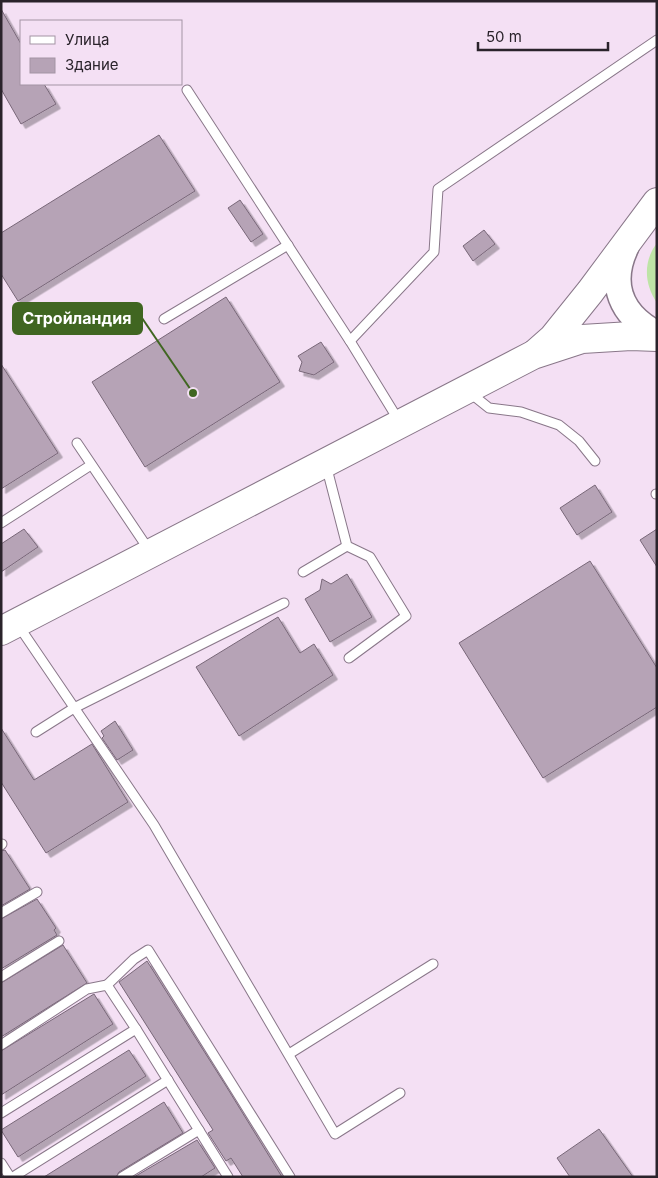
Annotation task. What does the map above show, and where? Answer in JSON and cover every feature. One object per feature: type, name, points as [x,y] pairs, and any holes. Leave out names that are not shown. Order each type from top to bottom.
[{"type":"main road","points":[[532,356],[553,338],[657,202]]},
{"type":"main road","points":[[633,234],[620,262],[617,285],[626,307],[636,319],[657,336]]},
{"type":"main road","points":[[9,627],[532,356],[582,339],[657,336]]},
{"type":"lane","points":[[350,341],[434,252],[438,189],[657,40]]},
{"type":"lane","points":[[187,90],[350,341],[400,424]]},
{"type":"lane","points":[[164,319],[288,245]]},
{"type":"lane","points":[[465,390],[489,408],[521,412],[559,425],[579,441],[595,462]]},
{"type":"lane","points":[[77,443],[151,553]]},
{"type":"lane","points":[[325,463],[347,546],[370,557],[406,616],[349,658]]},
{"type":"lane","points":[[1,523],[91,465]]},
{"type":"lane","points":[[303,572],[347,546]]},
{"type":"lane","points":[[36,732],[74,708],[284,603]]},
{"type":"lane","points":[[9,627],[74,708],[154,825],[335,1134],[400,1093]]},
{"type":"lane","points":[[1,913],[37,892]]},
{"type":"lane","points":[[1,977],[59,941]]},
{"type":"lane","points":[[1,1045],[87,989],[107,985],[134,959],[148,950],[290,1177]]},
{"type":"lane","points":[[289,1054],[433,964]]},
{"type":"lane","points":[[107,985],[228,1177]]},
{"type":"lane","points":[[1,1114],[136,1029]]},
{"type":"lane","points":[[1,1163],[11,1177],[168,1080]]},
{"type":"lane","points":[[122,1177],[199,1130]]},
{"type":"green space","points":[[657,243],[657,303],[650,288],[647,265],[652,250]]},
{"type":"building","points":[[1,9],[20,42],[20,85],[45,85],[56,104],[21,124],[1,89]]},
{"type":"building","points":[[159,135],[195,191],[18,301],[1,274],[1,233]]},
{"type":"building","points":[[240,200],[263,234],[251,242],[228,208]]},
{"type":"building","points":[[484,230],[495,244],[473,261],[463,246]]},
{"type":"building","points":[[226,297],[280,382],[145,467],[92,382]]},
{"type":"building","points":[[321,342],[334,362],[314,375],[299,371],[302,362],[298,356]]},
{"type":"building","points":[[1,364],[58,453],[1,489]]},
{"type":"building","points":[[595,485],[612,512],[577,535],[560,508]]},
{"type":"building","points":[[24,529],[38,547],[1,572],[1,544]]},
{"type":"building","points":[[657,529],[657,567],[640,540]]},
{"type":"building","points":[[590,561],[657,668],[657,707],[543,778],[459,643]]},
{"type":"building","points":[[347,574],[372,617],[330,642],[305,599],[320,590],[322,579],[331,584]]},
{"type":"building","points":[[278,617],[300,653],[314,644],[333,675],[239,736],[196,667]]},
{"type":"building","points":[[115,721],[133,750],[117,760],[102,738],[104,736],[101,731]]},
{"type":"building","points":[[1,728],[34,780],[92,744],[128,802],[46,853],[1,782]]},
{"type":"building","points":[[5,850],[30,889],[1,906],[1,851]]},
{"type":"building","points":[[37,899],[56,928],[54,930],[57,935],[1,969],[1,919]]},
{"type":"building","points":[[63,945],[87,983],[1,1037],[1,983]]},
{"type":"building","points":[[147,961],[282,1177],[243,1177],[231,1158],[226,1161],[208,1133],[213,1130],[119,982]]},
{"type":"building","points":[[94,994],[113,1024],[1,1095],[1,1051]]},
{"type":"building","points":[[129,1050],[146,1076],[18,1157],[1,1130]]},
{"type":"building","points":[[164,1102],[183,1133],[119,1172],[116,1177],[44,1177]]},
{"type":"building","points":[[599,1129],[633,1177],[570,1177],[557,1158]]},
{"type":"building","points":[[197,1140],[215,1168],[201,1177],[134,1177]]},
{"type":"place","name":"Стройландия","points":[[193,393]]}]
